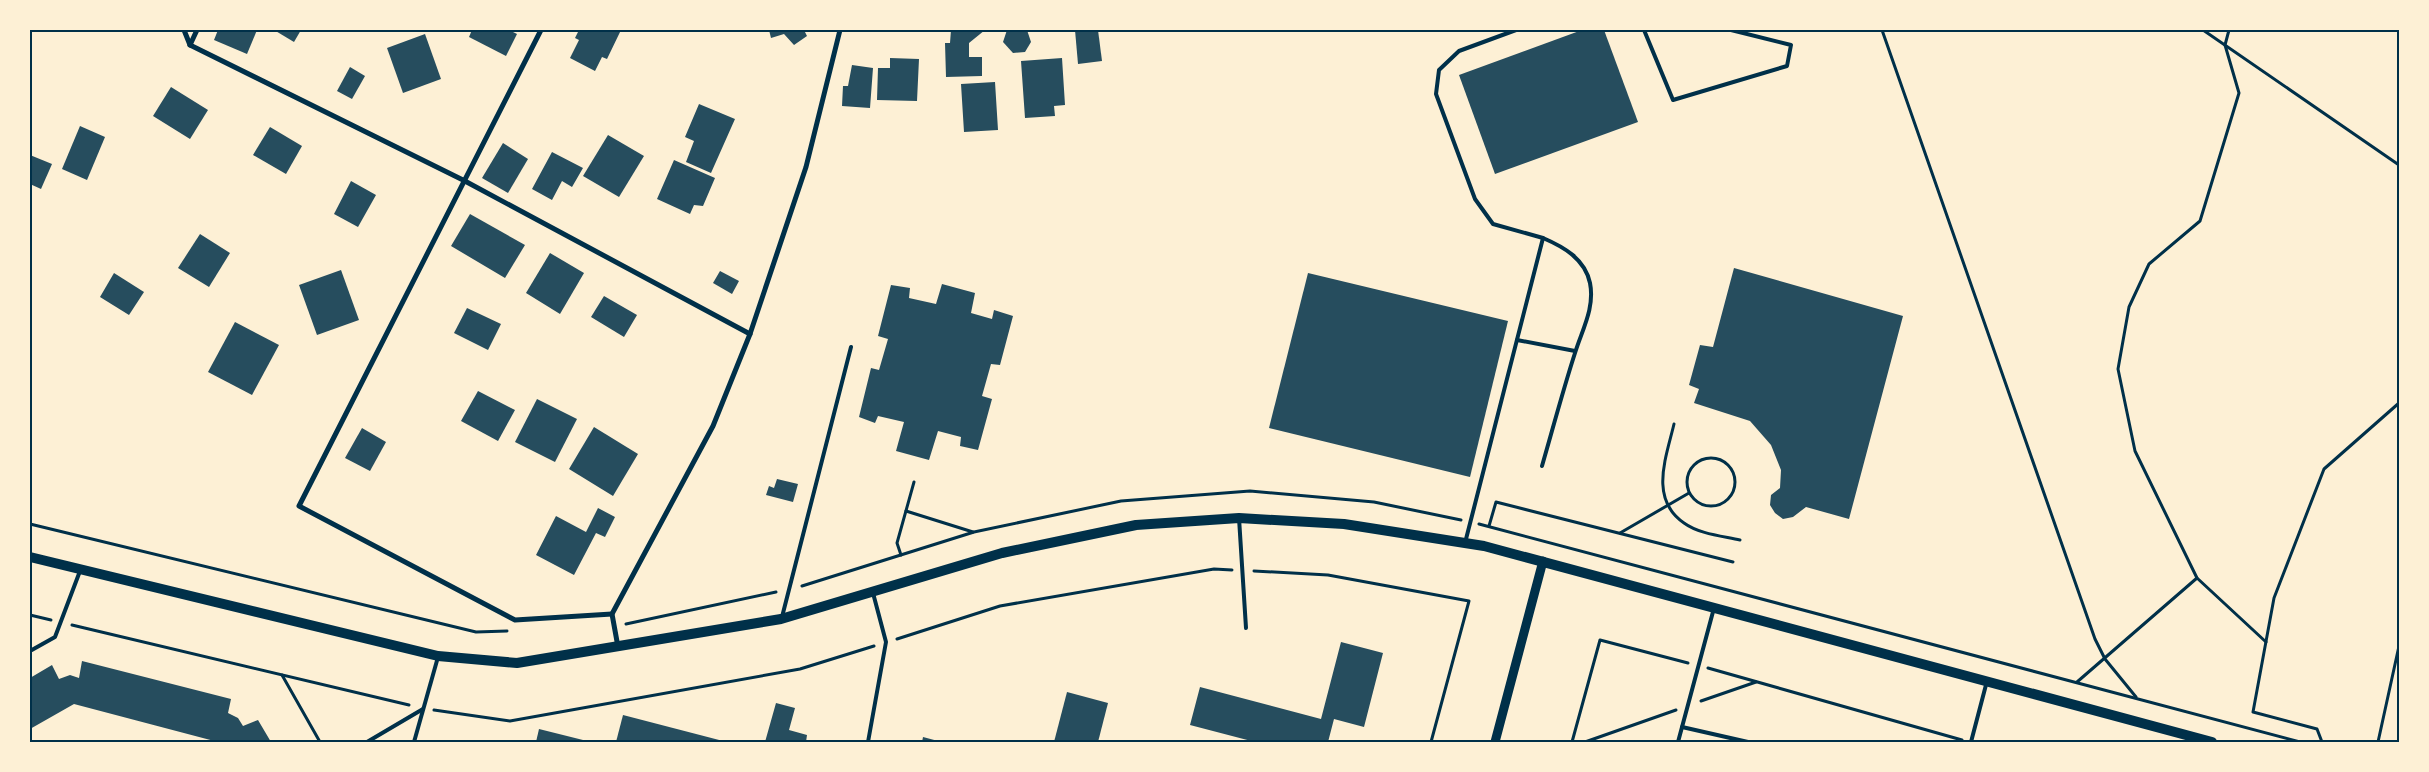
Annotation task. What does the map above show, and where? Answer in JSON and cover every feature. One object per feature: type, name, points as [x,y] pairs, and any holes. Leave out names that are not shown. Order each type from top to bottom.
[{"type":"main road","points":[[30,557],[438,656],[517,664],[781,619],[873,593],[1002,552],[1136,525],[1239,518],[1344,524],[1465,543],[1543,561],[2212,742]]},
{"type":"street","points":[[184,30],[190,45],[463,180],[750,334]]},
{"type":"street","points":[[190,45],[197,30]]},
{"type":"street","points":[[541,30],[463,180],[299,506],[515,620],[612,614]]},
{"type":"street","points":[[618,648],[612,614],[713,426],[750,334],[806,168],[840,30]]},
{"type":"street","points":[[1495,742],[1543,561]]},
{"type":"lane","points":[[1516,30],[1459,52],[1439,70],[1436,94],[1475,199],[1493,224],[1564,246],[1580,262],[1590,282],[1591,305],[1575,351],[1542,466]]},
{"type":"lane","points":[[1644,30],[1673,100],[1787,66],[1791,45],[1731,30]]},
{"type":"lane","points":[[1465,543],[1543,238]]},
{"type":"lane","points":[[1517,340],[1575,351]]},
{"type":"lane","points":[[781,619],[851,347]]},
{"type":"lane","points":[[1239,518],[1246,628]]},
{"type":"lane","points":[[30,652],[55,637],[81,570]]},
{"type":"lane","points":[[868,742],[886,642],[873,593]]},
{"type":"lane","points":[[1678,742],[1714,608]]},
{"type":"lane","points":[[414,742],[438,656]]},
{"type":"lane","points":[[1970,742],[1987,681]]},
{"type":"lane","points":[[367,742],[423,709]]},
{"type":"lane","points":[[1682,727],[1748,742]]},
{"type":"lane","points":[[88,742],[98,742]]},
{"type":"path","points":[[1882,30],[2094,639],[2105,659],[2137,698]]},
{"type":"path","points":[[2203,30],[2399,165]]},
{"type":"path","points":[[2229,30],[2225,45],[2239,94],[2200,221],[2150,264],[2129,307],[2118,368],[2135,451],[2197,578],[2266,642]]},
{"type":"path","points":[[2322,742],[2317,729],[2253,712],[2274,598],[2324,469],[2399,403]]},
{"type":"path","points":[[1674,424],[1663,470],[1662,486],[1668,505],[1674,514],[1685,524],[1699,530],[1740,540]]},
{"type":"path","points":[[1712,457],[1724,460],[1733,470],[1736,482],[1732,495],[1723,504],[1710,506],[1698,503],[1689,493],[1686,481],[1690,468],[1700,460],[1712,457]]},
{"type":"path","points":[[901,555],[897,543],[914,482]]},
{"type":"path","points":[[614,626],[790,589],[974,532],[1120,501],[1250,491],[1374,502],[1489,526],[2300,742]]},
{"type":"path","points":[[1620,533],[1689,493]]},
{"type":"path","points":[[1489,526],[1496,502],[1732,562]]},
{"type":"path","points":[[906,512],[974,532]]},
{"type":"path","points":[[30,524],[476,632],[515,630]]},
{"type":"path","points":[[2399,547],[2399,622]]},
{"type":"path","points":[[30,615],[423,709],[510,721],[800,669],[1000,606],[1214,569],[1328,575],[1469,601],[1431,742]]},
{"type":"path","points":[[2076,683],[2197,578]]},
{"type":"path","points":[[1572,742],[1600,640],[1970,742]]},
{"type":"path","points":[[2378,742],[2399,646]]},
{"type":"path","points":[[282,675],[320,742]]},
{"type":"path","points":[[1585,742],[1756,682]]},
{"type":"building","points":[[218,30],[257,30],[247,54],[214,40]]},
{"type":"building","points":[[274,30],[301,30],[294,42]]},
{"type":"building","points":[[472,30],[509,30],[517,34],[506,56],[469,37]]},
{"type":"building","points":[[579,30],[621,30],[607,59],[602,57],[595,71],[570,58],[579,40],[575,38]]},
{"type":"building","points":[[769,30],[804,30],[807,36],[794,45],[784,34],[771,38]]},
{"type":"building","points":[[951,30],[985,30],[969,43],[969,57],[982,57],[982,76],[946,77],[945,43],[950,43]]},
{"type":"building","points":[[1007,30],[1027,30],[1031,42],[1025,52],[1013,53],[1003,42]]},
{"type":"building","points":[[1075,30],[1098,30],[1102,61],[1078,64]]},
{"type":"building","points":[[1582,30],[1604,30],[1638,122],[1495,174],[1459,75]]},
{"type":"building","points":[[425,34],[441,79],[403,93],[387,48]]},
{"type":"building","points":[[890,58],[919,59],[917,101],[877,100],[878,68],[890,68]]},
{"type":"building","points":[[1062,58],[1065,105],[1054,106],[1055,116],[1025,118],[1021,61]]},
{"type":"building","points":[[852,65],[873,68],[870,108],[842,106],[843,86],[848,86]]},
{"type":"building","points":[[350,67],[365,76],[352,99],[337,91]]},
{"type":"building","points":[[995,82],[998,130],[964,132],[961,84]]},
{"type":"building","points":[[171,87],[208,110],[190,139],[153,116]]},
{"type":"building","points":[[699,104],[735,119],[711,173],[686,162],[694,141],[685,137]]},
{"type":"building","points":[[80,126],[105,137],[87,180],[62,169]]},
{"type":"building","points":[[270,127],[302,146],[286,174],[253,155]]},
{"type":"building","points":[[608,135],[644,156],[619,197],[583,176]]},
{"type":"building","points":[[503,143],[528,159],[508,193],[482,178]]},
{"type":"building","points":[[552,152],[583,168],[572,187],[562,181],[552,200],[532,189]]},
{"type":"building","points":[[30,155],[52,164],[41,189],[30,184]]},
{"type":"building","points":[[674,160],[715,178],[703,206],[694,205],[690,214],[657,199]]},
{"type":"building","points":[[351,181],[376,195],[358,227],[334,214]]},
{"type":"building","points":[[470,214],[525,245],[505,278],[451,246]]},
{"type":"building","points":[[200,234],[230,253],[209,287],[178,268]]},
{"type":"building","points":[[550,253],[584,273],[560,314],[526,293]]},
{"type":"building","points":[[1734,268],[1903,316],[1849,519],[1806,507],[1793,517],[1783,519],[1775,513],[1770,505],[1771,495],[1780,488],[1781,470],[1771,445],[1750,421],[1694,403],[1699,389],[1689,385],[1700,345],[1713,347]]},
{"type":"building","points":[[341,270],[359,320],[317,335],[299,285]]},
{"type":"building","points":[[720,271],[739,281],[732,294],[713,283]]},
{"type":"building","points":[[114,273],[144,292],[129,315],[100,297]]},
{"type":"building","points":[[1308,273],[1508,321],[1470,477],[1269,428]]},
{"type":"building","points":[[942,284],[975,293],[971,313],[992,319],[994,310],[1013,316],[1000,365],[991,364],[982,396],[992,399],[978,450],[960,446],[961,437],[938,431],[929,460],[896,451],[904,422],[878,416],[875,423],[859,417],[871,368],[879,370],[888,339],[878,336],[891,285],[910,288],[909,298],[936,304]]},
{"type":"building","points":[[604,296],[637,315],[624,337],[591,317]]},
{"type":"building","points":[[467,308],[501,324],[488,350],[454,333]]},
{"type":"building","points":[[235,322],[279,345],[252,395],[208,372]]},
{"type":"building","points":[[478,391],[515,410],[498,441],[461,421]]},
{"type":"building","points":[[537,399],[577,419],[555,462],[515,442]]},
{"type":"building","points":[[594,427],[638,454],[613,496],[569,469]]},
{"type":"building","points":[[362,428],[386,442],[370,471],[345,458]]},
{"type":"building","points":[[777,479],[798,484],[793,502],[766,495],[769,486],[774,488]]},
{"type":"building","points":[[598,508],[615,517],[605,537],[596,533],[574,575],[536,555],[556,516],[586,532]]},
{"type":"building","points":[[1341,642],[1383,653],[1364,727],[1334,719],[1328,742],[1255,742],[1190,725],[1200,687],[1321,719]]},
{"type":"building","points":[[82,661],[231,699],[228,713],[238,718],[243,726],[258,720],[271,742],[218,742],[74,704],[30,729],[30,678],[52,665],[59,679],[70,675],[79,678]]},
{"type":"building","points":[[1067,692],[1108,703],[1098,742],[1054,742]]},
{"type":"building","points":[[776,703],[795,708],[789,730],[807,735],[806,742],[765,742]]},
{"type":"building","points":[[623,715],[723,741],[723,742],[616,742]]},
{"type":"building","points":[[539,729],[587,741],[587,742],[536,742]]},
{"type":"building","points":[[923,737],[938,741],[938,742],[922,742]]}]
